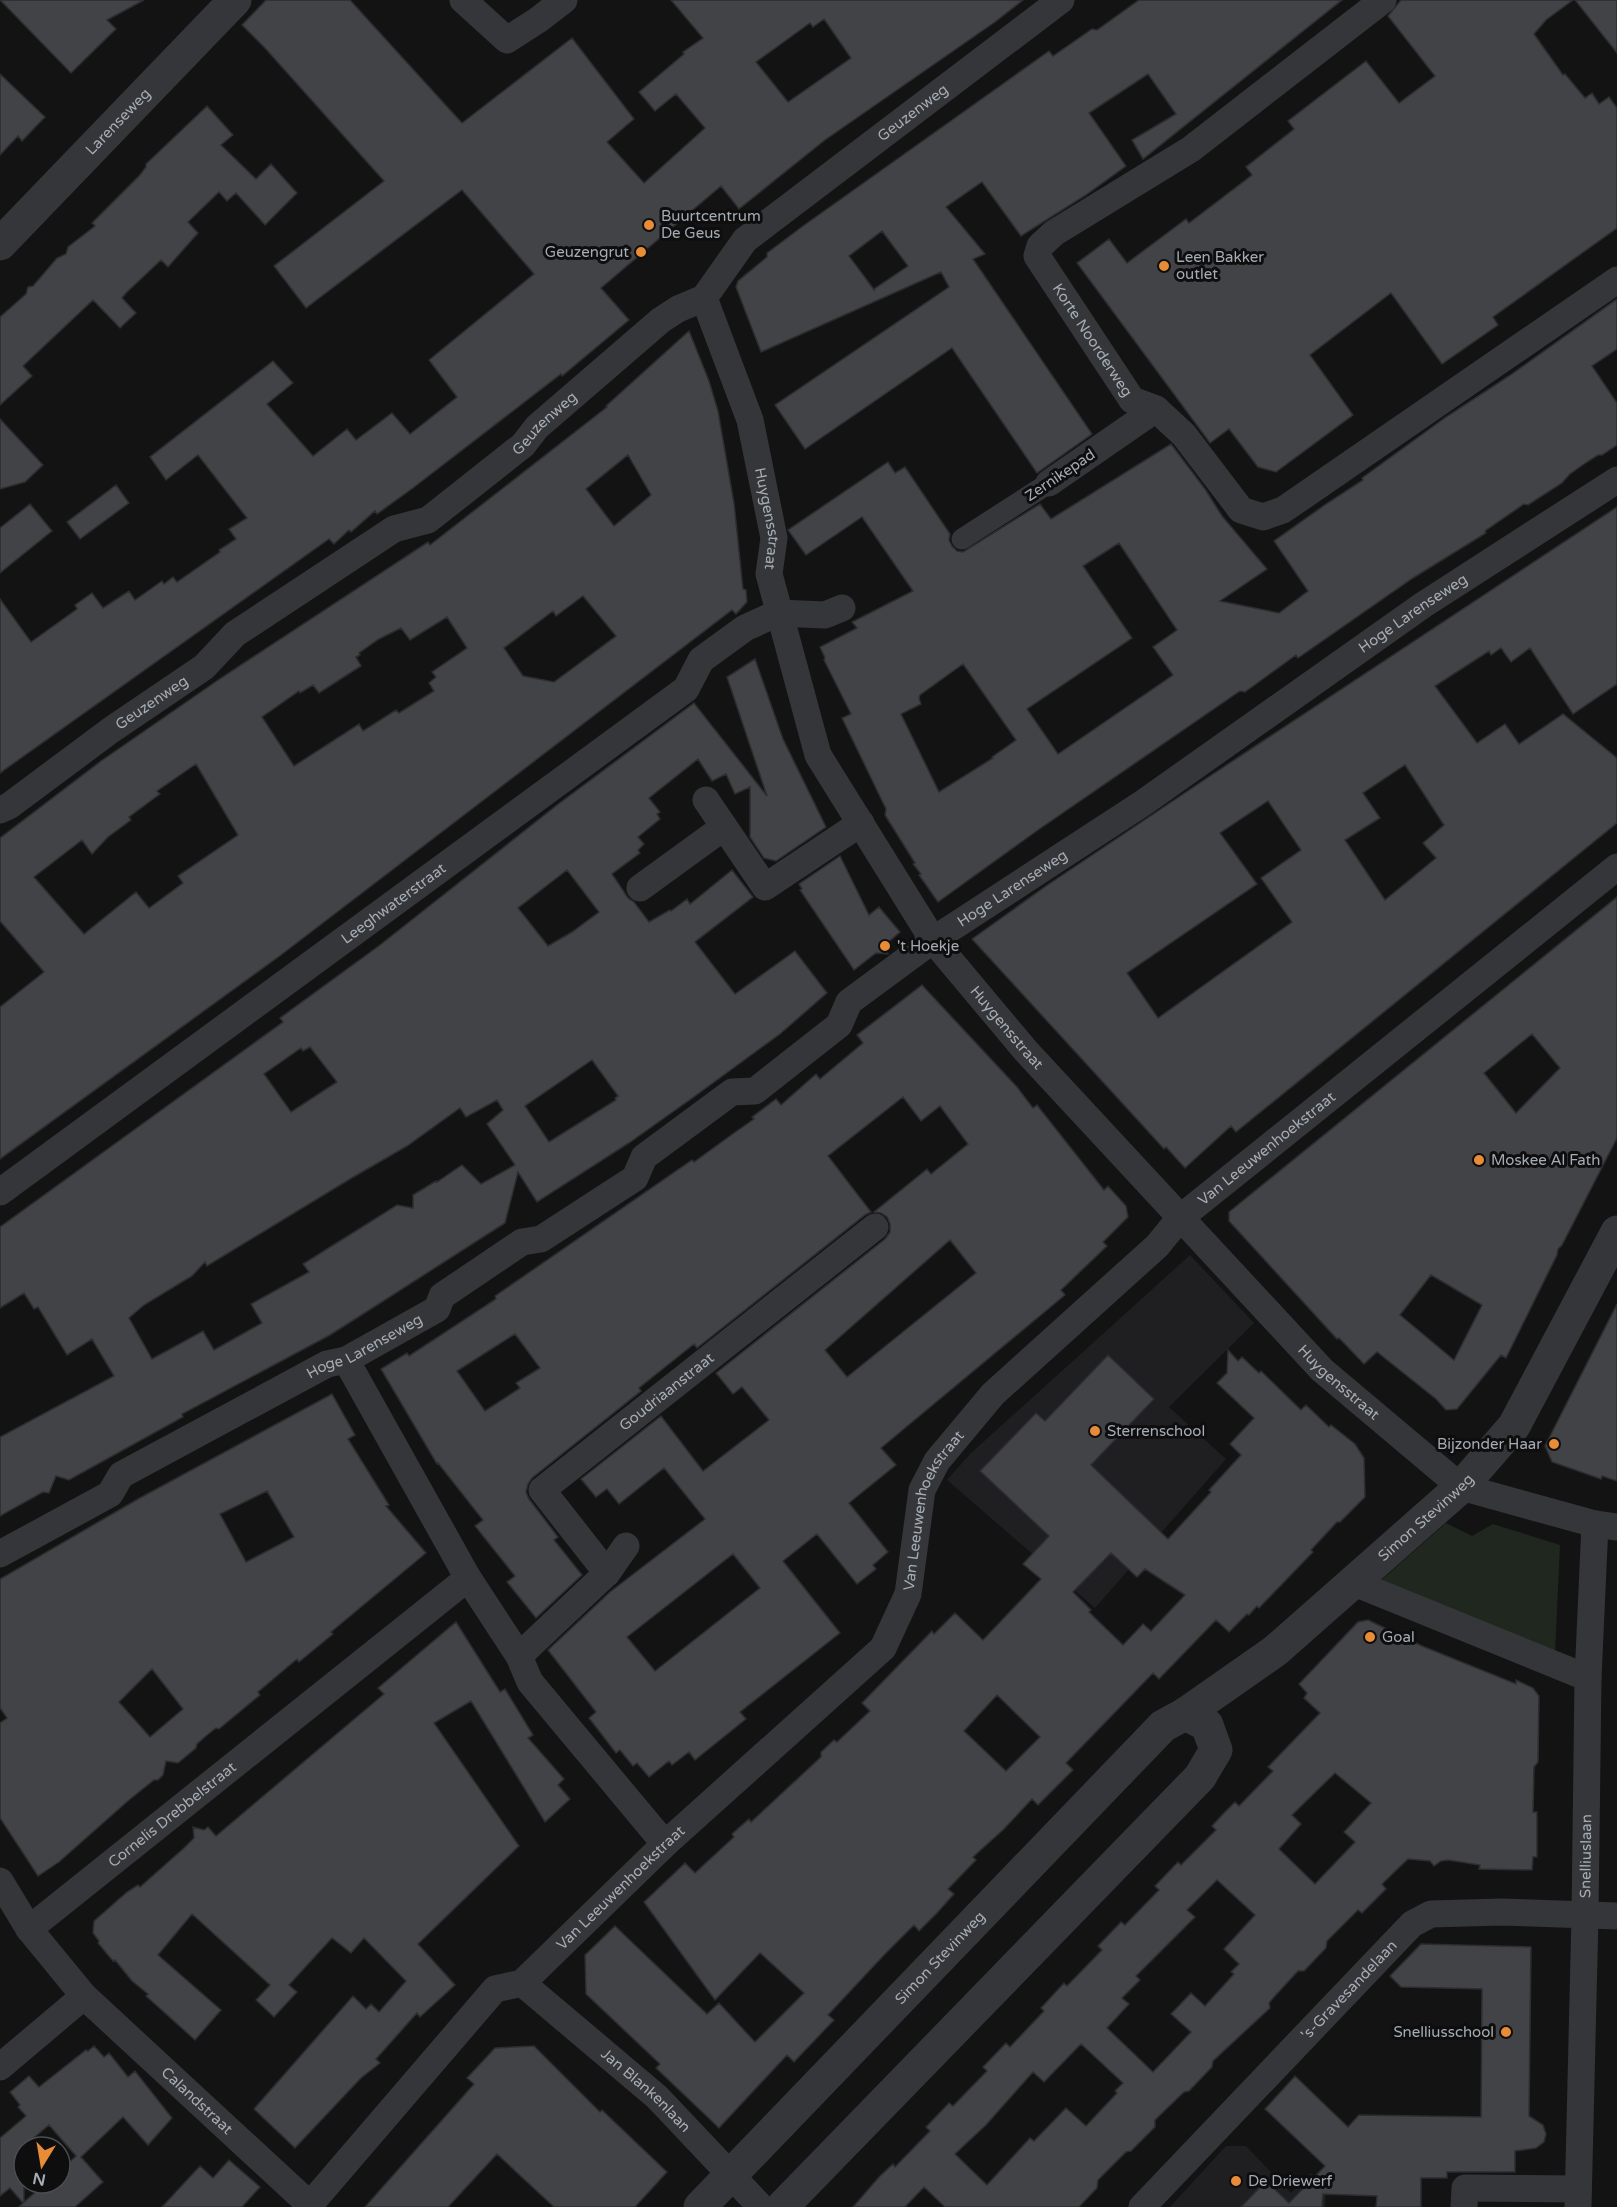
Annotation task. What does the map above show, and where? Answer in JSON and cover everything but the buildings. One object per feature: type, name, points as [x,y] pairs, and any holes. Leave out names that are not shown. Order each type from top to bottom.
[{"type":"street","name":"Larenseweg","points":[[0,244],[235,0]]},
{"type":"street","points":[[463,0],[507,40],[564,0]]},
{"type":"street","name":"Geuzenweg","points":[[0,810],[9,806],[111,730],[204,667],[235,634],[394,529],[428,520],[523,445],[537,427],[661,320],[678,309],[704,298],[745,240],[1061,0]]},
{"type":"street","name":"Korte Noorderweg","points":[[1383,0],[1191,149],[1054,233],[1040,246],[1037,256],[1132,400],[1156,409],[1184,435],[1241,510],[1263,517],[1282,510],[1617,280]]},
{"type":"street","name":"Huygensstraat","points":[[704,298],[750,420],[774,538],[769,574],[818,755],[933,940],[1026,1051],[1322,1370],[1461,1486],[1606,1526]]},
{"type":"street","name":"Zernikepad","points":[[962,539],[1156,409]]},
{"type":"street","name":"Hoge Larenseweg","points":[[0,1554],[110,1494],[121,1474],[327,1364],[346,1360],[437,1309],[442,1296],[522,1242],[542,1239],[635,1178],[644,1158],[732,1092],[755,1091],[839,1025],[849,1002],[933,940],[1143,802],[1423,605],[1617,480]]},
{"type":"street","points":[[778,613],[825,615],[843,608]]},
{"type":"street","name":"Leeghwaterstraat","points":[[0,1192],[686,689],[701,660],[745,628],[778,613]]},
{"type":"street","points":[[706,800],[765,887],[861,823]]},
{"type":"street","points":[[640,888],[724,827]]},
{"type":"street","name":"Van Leeuwenhoekstraat","points":[[309,2206],[495,1989],[522,1983],[665,1844],[883,1648],[908,1594],[922,1490],[937,1461],[993,1394],[1157,1246],[1180,1218],[1617,867]]},
{"type":"street","name":"Goudriaanstraat","points":[[607,1573],[542,1490],[875,1227]]},
{"type":"street","name":"Simon Stevinweg","points":[[700,2207],[1135,1752],[1163,1726],[1185,1714],[1275,1651],[1461,1486],[1514,1426],[1617,1232]]},
{"type":"street","points":[[346,1360],[468,1578],[519,1656],[530,1682],[665,1844]]},
{"type":"street","name":"Snelliuslaan","points":[[1464,2207],[1465,2188],[1578,2198],[1588,1678],[1606,1526]]},
{"type":"street","points":[[519,1656],[607,1573],[626,1546]]},
{"type":"street","name":"Cornelis Drebbelstraat","points":[[30,1929],[468,1578]]},
{"type":"street","points":[[1352,1582],[1588,1678]]},
{"type":"street","points":[[782,2207],[1200,1777],[1216,1750],[1207,1725],[1185,1714]]},
{"type":"street","points":[[0,1881],[30,1929],[84,1996],[0,2067]]},
{"type":"street","name":"'s-Gravesandelaan","points":[[1142,2207],[1412,1924],[1431,1914],[1502,1912],[1617,1916]]},
{"type":"street","name":"Jan Blankenlaan","points":[[522,1983],[657,2097],[761,2207]]},
{"type":"street","name":"Calandstraat","points":[[84,1996],[309,2206]]},
{"type":"shaded area","name":"Sterrenschool","points":[[1190,1255],[1254,1323],[1169,1407],[1226,1459],[1095,1608],[947,1480],[970,1454]]},
{"type":"shaded area","points":[[1446,1523],[1472,1536],[1493,1524],[1560,1545],[1555,1653],[1378,1583]]},
{"type":"shaded area","name":"De Driewerf","points":[[1226,2146],[1246,2146],[1291,2193],[1311,2173],[1326,2188],[1325,2207],[1170,2207]]},
{"type":"place","name":"Buurtcentrum De Geus","points":[[649,225]]},
{"type":"place","name":"Geuzengrut","points":[[641,252]]},
{"type":"place","name":"Leen Bakker outlet","points":[[1164,266]]},
{"type":"place","name":"'t Hoekje","points":[[885,946]]},
{"type":"place","name":"Moskee Al Fath","points":[[1479,1160]]},
{"type":"place","name":"Sterrenschool","points":[[1095,1431]]},
{"type":"place","name":"Bijzonder Haar","points":[[1554,1444]]},
{"type":"place","name":"Goal","points":[[1370,1637]]},
{"type":"place","name":"Snelliusschool","points":[[1506,2032]]},
{"type":"place","name":"De Driewerf","points":[[1236,2181]]}]
